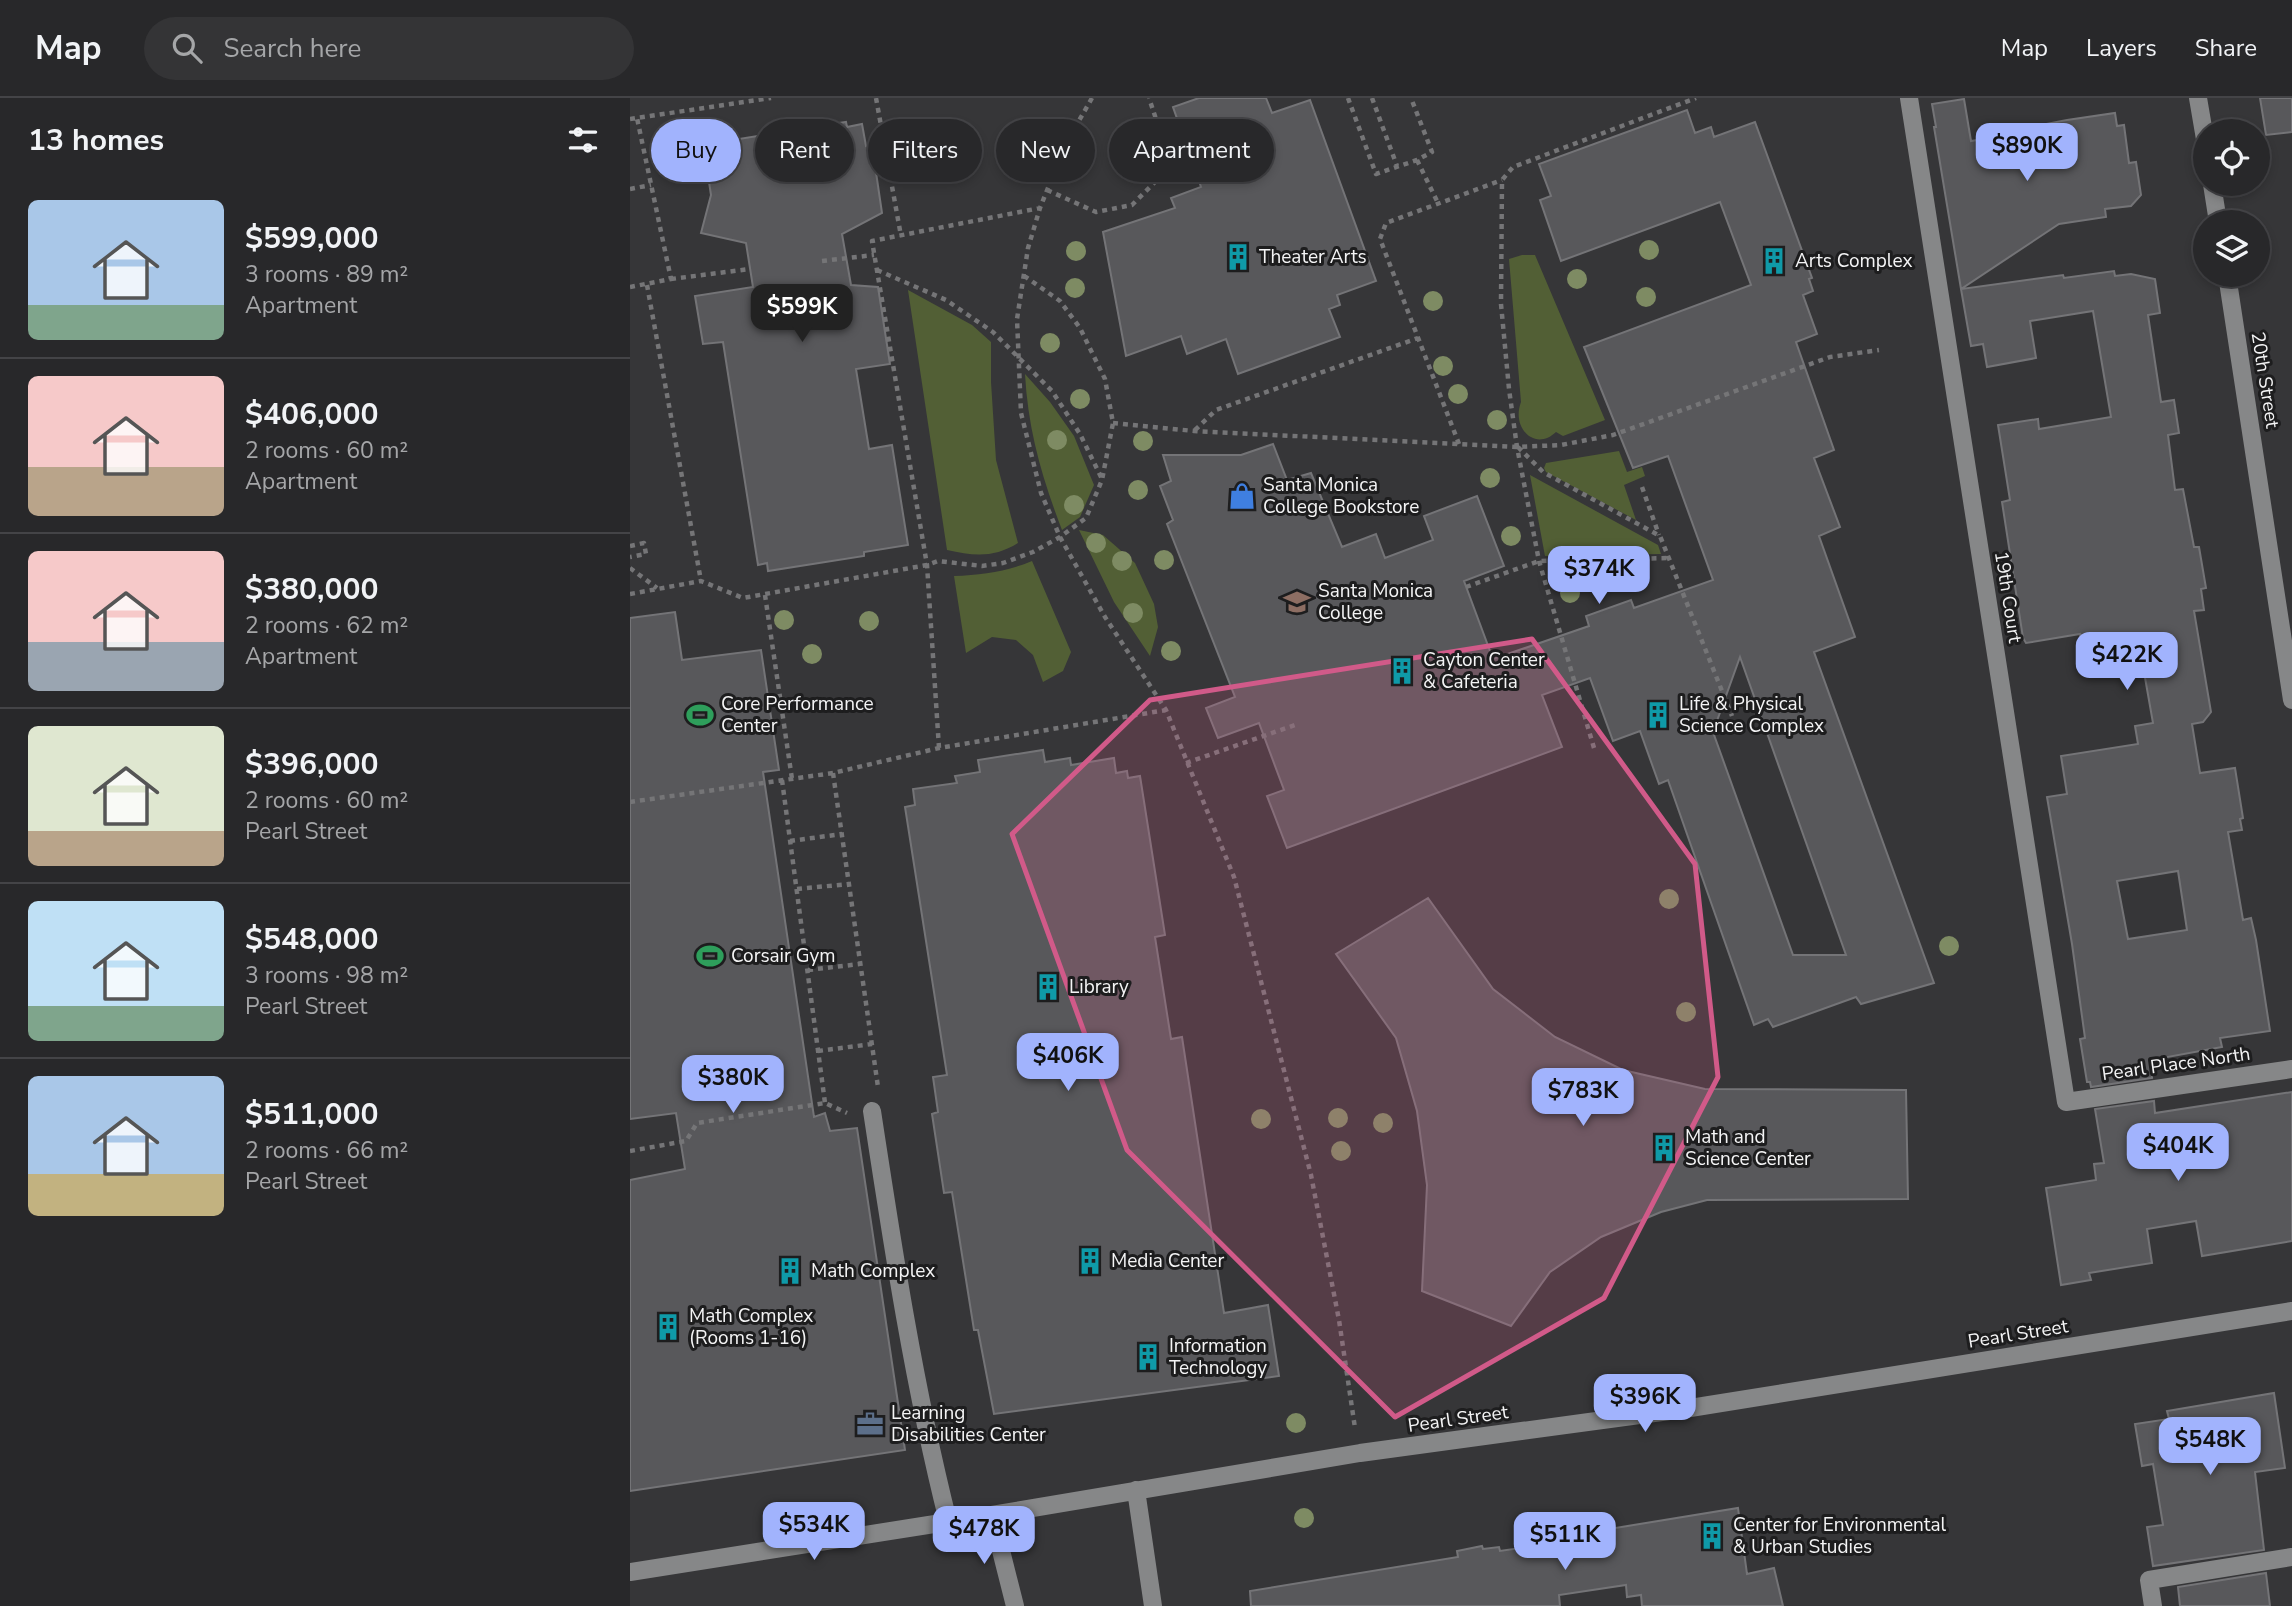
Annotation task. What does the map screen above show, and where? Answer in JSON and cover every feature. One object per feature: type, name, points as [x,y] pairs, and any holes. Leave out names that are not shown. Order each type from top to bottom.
[{"type":"street","name":"19th Court","points":[[1909,98],[2066,1101]]},
{"type":"street","points":[[2199,98],[2202,119]]},
{"type":"street","name":"20th Street","points":[[2229,287],[2292,700]]},
{"type":"street","name":"Pearl Place North","points":[[2066,1101],[2292,1069]]},
{"type":"street","points":[[872,1111],[901,1300],[932,1457],[948,1521]]},
{"type":"street","name":"Pearl Street","points":[[630,1572],[1360,1453],[1684,1409],[2292,1311]]},
{"type":"street","points":[[1136,1490],[1153,1606]]},
{"type":"street","points":[[992,1515],[1015,1606]]},
{"type":"street","points":[[2153,1606],[2149,1580],[2292,1558]]},
{"type":"path","points":[[630,119],[771,98]]},
{"type":"path","points":[[876,98],[901,236]]},
{"type":"path","points":[[1091,98],[1065,145],[1040,208],[1028,248],[1017,319],[1021,413],[1041,493],[1060,537],[1105,617],[1166,710],[1234,877],[1311,1175],[1339,1320],[1360,1453]]},
{"type":"path","points":[[1047,190],[1096,212],[1132,205],[1158,179],[1162,137],[1149,98]]},
{"type":"path","points":[[1348,98],[1376,174],[1432,152],[1412,98]]},
{"type":"path","points":[[1372,98],[1397,166]]},
{"type":"path","points":[[1459,444],[1380,239],[1386,223],[1502,180],[1513,167],[1696,98]]},
{"type":"path","points":[[637,118],[671,279]]},
{"type":"path","points":[[1417,160],[1438,203]]},
{"type":"path","points":[[1502,180],[1501,304],[1517,447],[1539,561],[1594,748]]},
{"type":"path","points":[[630,189],[651,185]]},
{"type":"path","points":[[939,748],[927,565],[872,241],[1040,208]]},
{"type":"path","points":[[822,261],[874,255]]},
{"type":"path","points":[[630,287],[750,269]]},
{"type":"path","points":[[877,269],[946,300],[993,332],[1052,391],[1080,434],[1102,481]]},
{"type":"path","points":[[630,594],[701,581],[743,598],[938,561],[982,566],[1003,563],[1033,552],[1086,518],[1102,481],[1113,423],[1105,379],[1080,328],[1060,301],[1023,275]]},
{"type":"path","points":[[647,285],[701,581]]},
{"type":"path","points":[[1194,431],[1216,410],[1418,338]]},
{"type":"path","points":[[1113,423],[1194,431],[1517,447],[1561,445],[1613,435],[1830,357],[1879,350]]},
{"type":"path","points":[[1517,447],[1543,472],[1660,536]]},
{"type":"path","points":[[1642,487],[1732,716]]},
{"type":"path","points":[[630,546],[644,543],[646,554],[630,557]]},
{"type":"path","points":[[1466,587],[1539,561],[1670,558]]},
{"type":"path","points":[[630,568],[658,589]]},
{"type":"path","points":[[765,595],[793,779]]},
{"type":"path","points":[[630,802],[833,773],[939,748],[1166,710]]},
{"type":"path","points":[[1186,763],[1295,725]]},
{"type":"path","points":[[630,1152],[685,1141],[697,1123],[825,1103],[845,1113],[872,1111],[879,1093],[833,773]]},
{"type":"path","points":[[782,780],[825,1103]]},
{"type":"path","points":[[790,841],[842,834]]},
{"type":"path","points":[[797,889],[849,884]]},
{"type":"path","points":[[808,970],[860,964]]},
{"type":"path","points":[[818,1051],[872,1044]]},
{"type":"highlighted area","points":[[1532,639],[1695,864],[1718,1077],[1604,1298],[1395,1417],[1127,1150],[1012,834],[1150,700]]},
{"type":"green space","points":[[1535,255],[1605,420],[1563,436],[1556,432],[1548,438],[1533,438],[1522,428],[1519,420],[1521,402],[1509,259]]},
{"type":"green space","points":[[908,290],[972,325],[991,342],[996,460],[1018,543],[1001,551],[966,554],[947,550]]},
{"type":"green space","points":[[1025,374],[1050,402],[1074,436],[1094,485],[1080,517],[1062,530],[1037,454],[1029,415]]},
{"type":"green space","points":[[1619,451],[1627,472],[1642,467],[1645,476],[1624,485],[1636,520],[1546,472],[1544,468],[1546,463]]},
{"type":"green space","points":[[1530,475],[1658,545],[1661,554],[1545,556]]},
{"type":"green space","points":[[1079,530],[1103,535],[1135,563],[1154,604],[1158,627],[1150,656],[1114,602]]},
{"type":"green space","points":[[1032,561],[1071,652],[1063,671],[1043,682],[1033,655],[1016,640],[992,637],[966,653],[954,576],[994,572]]},
{"type":"building","name":"Theater Arts","points":[[1199,98],[1266,98],[1272,113],[1310,100],[1376,281],[1337,295],[1340,305],[1329,309],[1340,337],[1238,374],[1226,339],[1187,354],[1181,336],[1126,356],[1103,232],[1175,208],[1171,198],[1201,187],[1199,182],[1274,182],[1274,119],[1177,119],[1173,107]]},
{"type":"building","points":[[2260,98],[2292,98],[2292,132],[2270,135],[2270,119],[2263,119]]},
{"type":"building","points":[[1964,99],[1971,141],[2027,132],[2026,128],[2067,120],[2115,113],[2117,126],[2124,125],[2129,163],[2136,162],[2141,195],[2131,206],[2105,209],[2106,217],[2059,224],[1961,289],[1932,104]]},
{"type":"building","points":[[1687,110],[1695,133],[1711,127],[1714,137],[1755,122],[1812,278],[1809,279],[1813,291],[1803,295],[1817,334],[1796,342],[1834,450],[1814,458],[1840,527],[1819,536],[1855,637],[1814,652],[1934,983],[1861,1004],[1856,997],[1773,1027],[1768,1019],[1754,1025],[1668,780],[1659,784],[1640,731],[1613,741],[1590,678],[1542,695],[1562,747],[1287,848],[1267,796],[1284,790],[1259,723],[1218,738],[1206,708],[1235,697],[1167,524],[1173,520],[1160,486],[1171,481],[1163,455],[1241,455],[1273,444],[1287,480],[1311,473],[1342,547],[1376,534],[1385,558],[1433,540],[1424,516],[1477,496],[1504,566],[1464,581],[1493,659],[1589,626],[1586,616],[1631,600],[1634,608],[1713,580],[1668,456],[1633,468],[1584,347],[1751,285],[1720,202],[1561,261],[1540,200],[1551,196],[1539,164]],"holes":[[[1740,657],[1846,955],[1793,955],[1713,732]]]},
{"type":"building","points":[[862,124],[868,146],[868,182],[877,182],[882,213],[842,234],[851,285],[878,287],[890,364],[856,369],[869,449],[892,445],[908,545],[864,552],[864,556],[768,571],[767,563],[758,565],[723,342],[703,344],[695,296],[753,287],[746,243],[701,233],[711,195],[709,182],[741,182],[741,139],[755,136],[755,182],[854,182],[854,126]]},
{"type":"building","points":[[2114,271],[2115,276],[2131,274],[2155,279],[2160,313],[2148,315],[2161,402],[2174,400],[2179,433],[2168,435],[2175,490],[2183,489],[2194,547],[2199,547],[2206,588],[2201,589],[2204,610],[2194,611],[2211,712],[2203,722],[2192,724],[2200,773],[2235,768],[2243,818],[2240,819],[2242,830],[2228,832],[2243,920],[2251,918],[2256,940],[2270,1031],[2220,1038],[2222,1047],[2151,1060],[2152,1078],[2091,1087],[2090,1082],[2087,1082],[2080,1039],[2085,1038],[2047,797],[2067,794],[2061,756],[2138,744],[2135,726],[2153,723],[2141,655],[2085,664],[2080,634],[2026,643],[2023,638],[2002,502],[2010,500],[1998,425],[2038,419],[2039,429],[2111,417],[2093,311],[2030,321],[2036,358],[1987,367],[1983,344],[1971,346],[1961,289],[2063,275],[2064,278]],"holes":[[[2178,871],[2187,930],[2128,939],[2117,881]]]},
{"type":"building","points":[[675,612],[682,660],[761,650],[779,770],[763,772],[814,1117],[825,1113],[830,1131],[857,1128],[905,1450],[630,1491],[630,1180],[685,1169],[676,1113],[630,1119],[630,618]]},
{"type":"building","name":"Library","points":[[1043,750],[1045,762],[1070,758],[1071,765],[1114,758],[1116,773],[1127,771],[1128,778],[1140,776],[1165,935],[1155,937],[1171,1039],[1182,1037],[1224,1313],[1268,1305],[1279,1376],[994,1414],[978,1330],[974,1330],[952,1192],[944,1193],[932,1114],[938,1112],[933,1077],[947,1075],[905,807],[915,805],[913,789],[957,783],[955,776],[980,772],[978,760]]},
{"type":"building","name":"Math and Science Center","points":[[1428,898],[1493,989],[1555,1037],[1623,1070],[1705,1089],[1906,1090],[1908,1199],[1707,1200],[1661,1212],[1601,1237],[1550,1272],[1511,1326],[1422,1291],[1427,1185],[1417,1111],[1396,1038],[1336,954]]},
{"type":"building","points":[[2292,1092],[2292,1241],[2202,1256],[2196,1221],[2147,1229],[2152,1263],[2089,1273],[2091,1280],[2061,1285],[2046,1188],[2096,1180],[2094,1164],[2104,1163],[2095,1109],[2154,1101],[2155,1113]]},
{"type":"building","points":[[2274,1393],[2285,1468],[2255,1472],[2264,1550],[2153,1566],[2147,1527],[2163,1525],[2153,1464],[2142,1466],[2135,1424],[2169,1419],[2167,1411]]},
{"type":"building","points":[[1738,1508],[1747,1574],[1774,1568],[1783,1606],[1642,1606],[1641,1595],[1627,1597],[1626,1585],[1559,1595],[1560,1606],[1251,1606],[1250,1591],[1458,1557],[1457,1551],[1482,1546],[1483,1549],[1499,1547],[1500,1551],[1561,1542],[1560,1537]]},
{"type":"building","points":[[2266,1573],[2270,1606],[2180,1606],[2178,1587]]},
{"type":"place","name":"Theater Arts","points":[[1238,257]]},
{"type":"place","name":"Arts Complex","points":[[1774,261]]},
{"type":"place","name":"Santa Monica College Bookstore","points":[[1242,496]]},
{"type":"place","name":"Santa Monica College","points":[[1297,602]]},
{"type":"place","name":"Cayton Center & Cafeteria","points":[[1402,671]]},
{"type":"place","name":"Core Performance Center","points":[[700,715]]},
{"type":"place","name":"Life & Physical Science Complex","points":[[1658,715]]},
{"type":"place","name":"Corsair Gym","points":[[710,956]]},
{"type":"place","name":"Library","points":[[1048,987]]},
{"type":"place","name":"Math and Science Center","points":[[1664,1148]]},
{"type":"place","name":"Media Center","points":[[1090,1261]]},
{"type":"place","name":"Math Complex","points":[[790,1271]]},
{"type":"place","name":"Math Complex (Rooms 1-16)","points":[[668,1327]]},
{"type":"place","name":"Information Technology","points":[[1148,1357]]},
{"type":"place","name":"Learning Disabilities Center","points":[[870,1424]]},
{"type":"place","name":"Center for Environmental & Urban Studies","points":[[1712,1536]]}]
